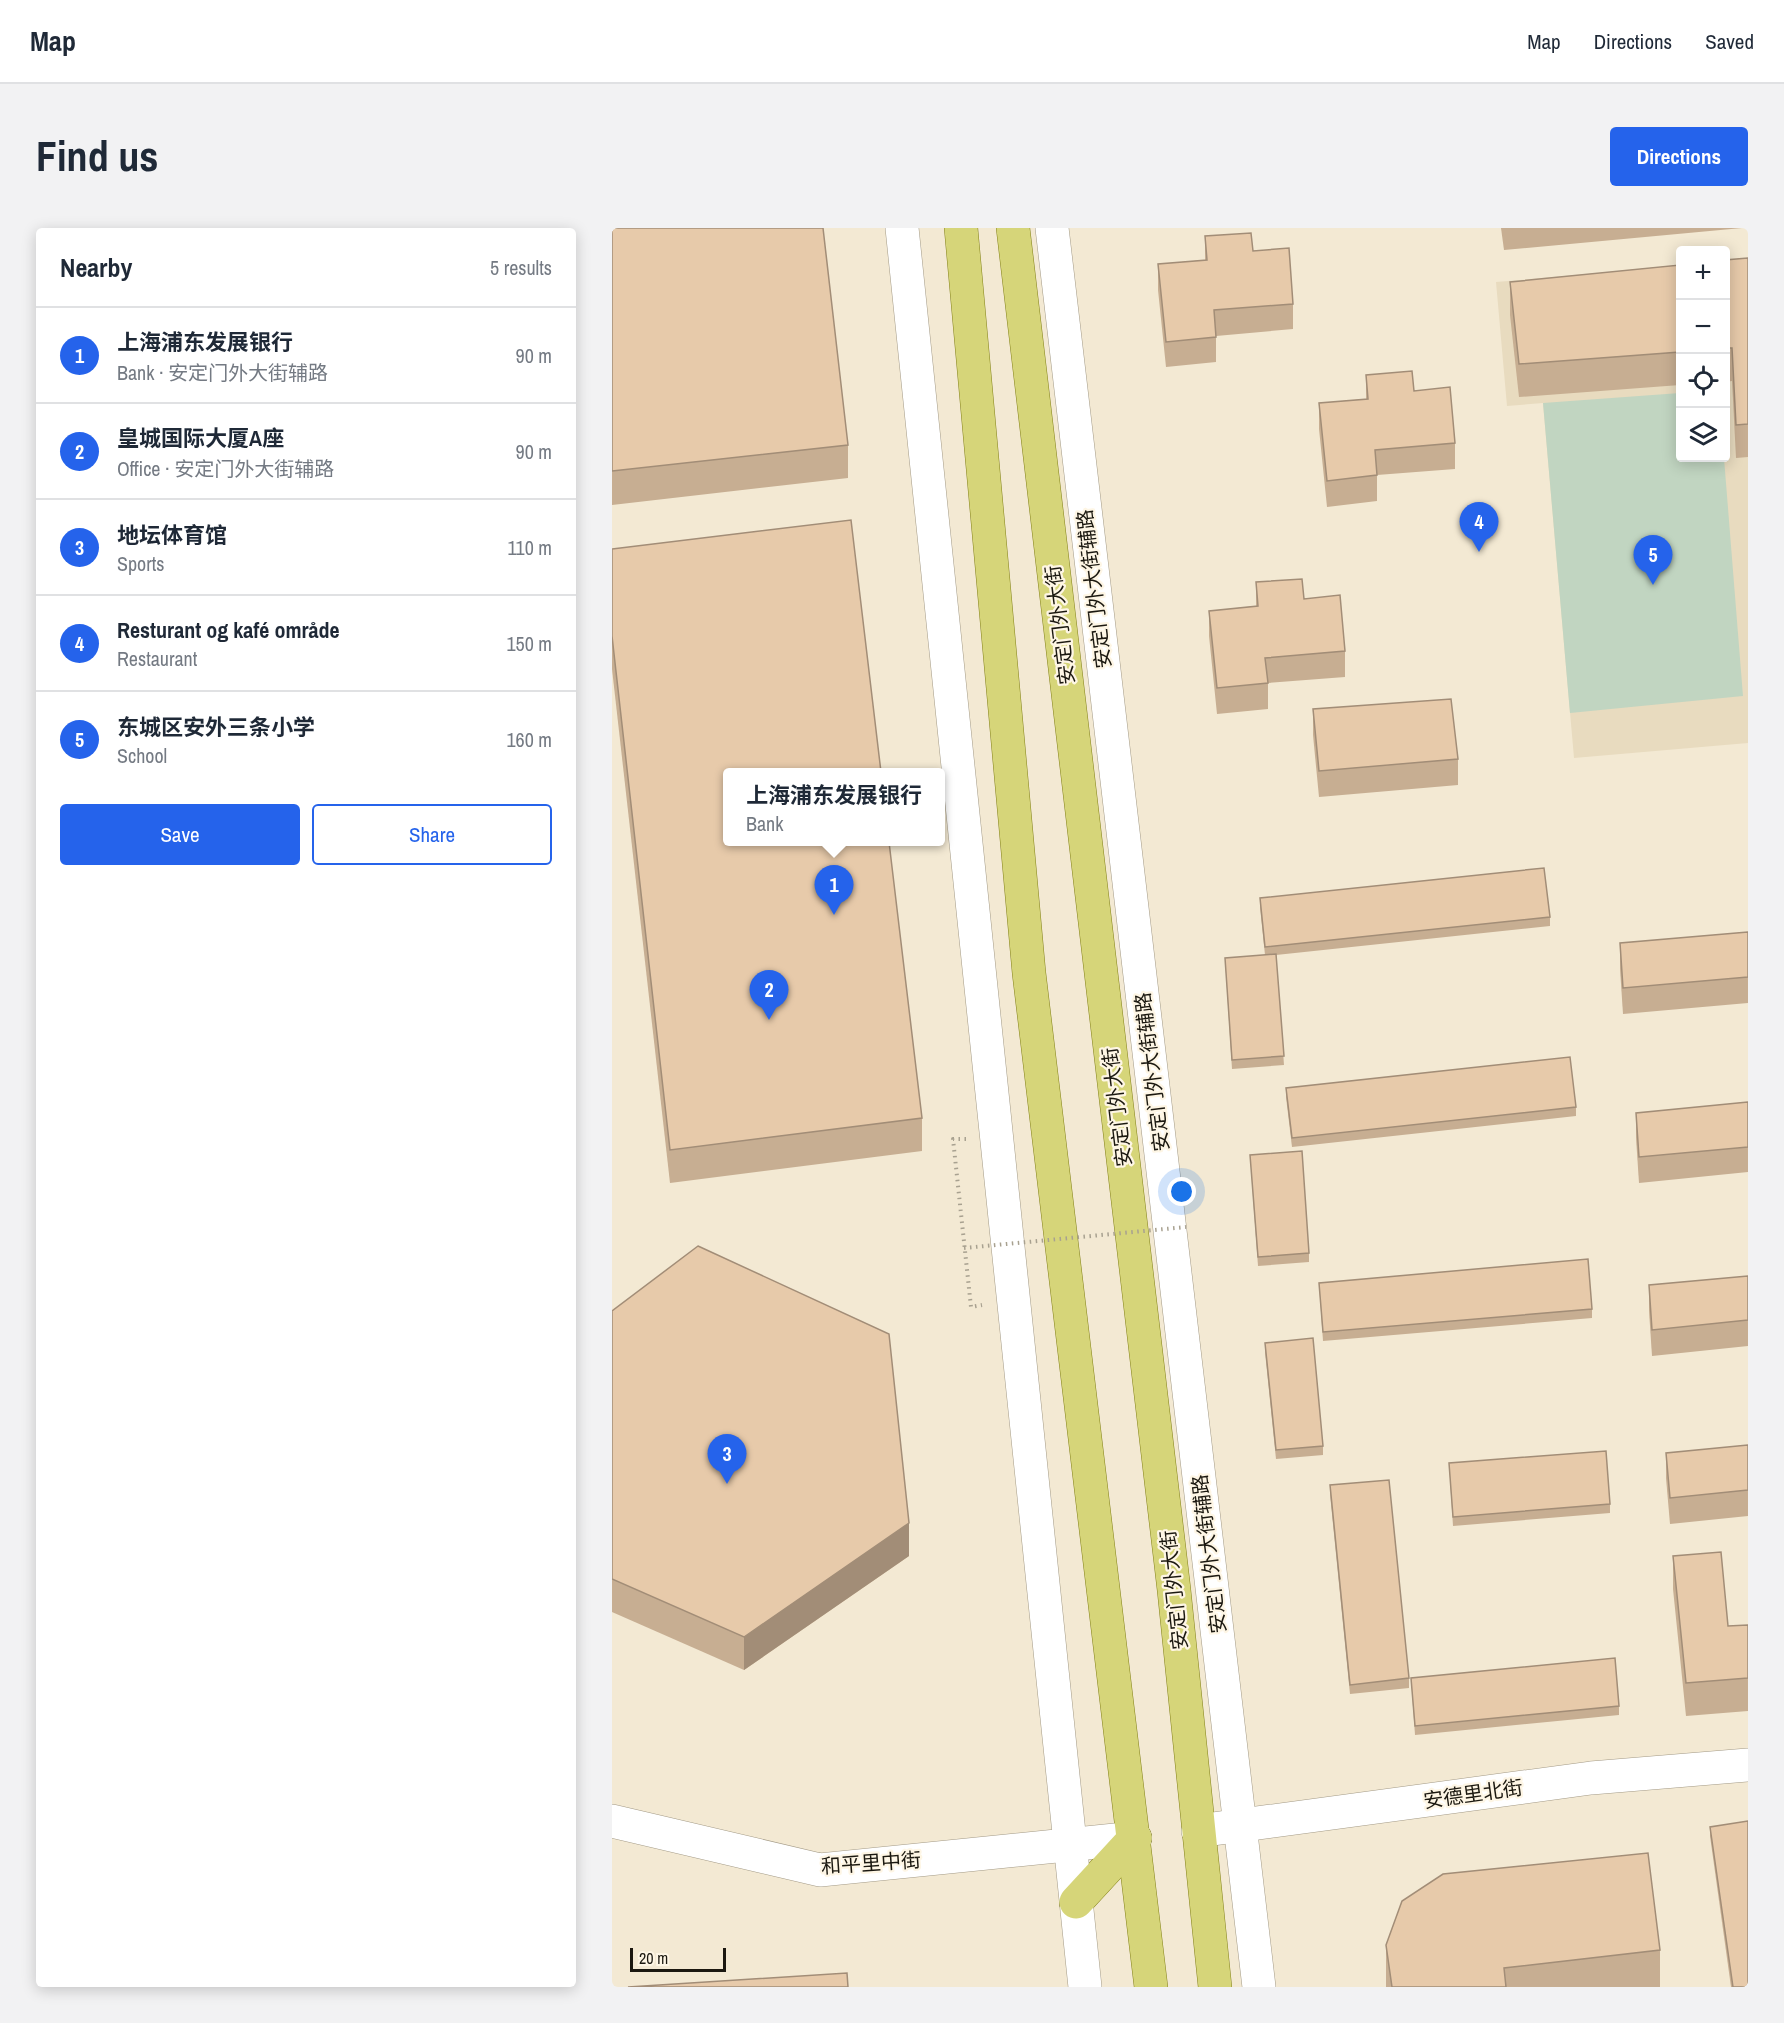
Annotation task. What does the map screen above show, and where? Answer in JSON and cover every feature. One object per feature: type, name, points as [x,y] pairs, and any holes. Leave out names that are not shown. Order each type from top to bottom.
[{"type":"main road","points":[[961,228],[1029,973],[1135,1838],[1151,1987]]},
{"type":"main road","name":"安定门外大街","points":[[1013,228],[1173,1578],[1215,1987]]},
{"type":"main road","points":[[1076,1902],[1135,1838]]},
{"type":"street","points":[[902,228],[1085,1987]]},
{"type":"street","name":"安定门外大街辅路","points":[[1052,228],[1259,1987]]},
{"type":"street","name":"安德里北街","points":[[1198,1831],[1591,1778],[1748,1765]]},
{"type":"street","name":"和平里中街","points":[[612,1821],[820,1870],[1135,1838]]},
{"type":"path","points":[[967,1139],[953,1139],[971,1306],[983,1304]]},
{"type":"path","points":[[964,1248],[1186,1227]]},
{"type":"shaded area","points":[[1748,260],[1748,743],[1574,758],[1543,403],[1507,406],[1496,282],[1676,266],[1676,462],[1730,462],[1730,262]]},
{"type":"green space","points":[[1676,393],[1676,462],[1724,462],[1743,696],[1570,713],[1543,403]]},
{"type":"building","points":[[612,228],[823,228],[848,445],[612,471]]},
{"type":"building","points":[[1251,233],[1253,251],[1289,248],[1293,304],[1214,310],[1216,337],[1166,342],[1158,264],[1207,260],[1205,236]]},
{"type":"building","points":[[1748,258],[1748,424],[1736,425],[1732,348],[1730,348],[1730,260]]},
{"type":"building","points":[[1676,265],[1676,352],[1519,364],[1510,282]]},
{"type":"building","points":[[1412,371],[1414,391],[1450,387],[1455,443],[1375,450],[1377,475],[1327,481],[1319,403],[1368,399],[1366,375]]},
{"type":"building","points":[[851,520],[881,768],[723,768],[723,846],[889,846],[922,1118],[670,1150],[612,636],[612,549]]},
{"type":"building","points":[[1302,579],[1304,599],[1340,595],[1345,651],[1265,658],[1268,683],[1217,688],[1209,611],[1258,606],[1256,582]]},
{"type":"building","points":[[1451,699],[1458,759],[1319,771],[1313,709]]},
{"type":"building","points":[[1544,868],[1550,917],[1265,947],[1260,898]]},
{"type":"building","points":[[1748,932],[1748,977],[1623,988],[1620,943]]},
{"type":"building","points":[[1276,954],[1284,1056],[1232,1060],[1225,958]]},
{"type":"building","points":[[1570,1057],[1576,1107],[1292,1138],[1286,1088]]},
{"type":"building","points":[[1748,1102],[1748,1147],[1639,1157],[1636,1113]]},
{"type":"building","points":[[1302,1151],[1309,1253],[1258,1257],[1250,1155]]},
{"type":"building","points":[[698,1246],[889,1334],[909,1523],[744,1637],[612,1579],[612,1311]]},
{"type":"building","points":[[1588,1259],[1592,1309],[1323,1332],[1319,1283]]},
{"type":"building","points":[[1748,1276],[1748,1320],[1652,1330],[1649,1285]]},
{"type":"building","points":[[1313,1338],[1323,1446],[1276,1450],[1265,1343]]},
{"type":"building","points":[[1748,1445],[1748,1490],[1670,1498],[1666,1453]]},
{"type":"building","points":[[1606,1451],[1610,1504],[1453,1517],[1449,1463]]},
{"type":"building","points":[[1389,1480],[1409,1678],[1350,1685],[1330,1485]]},
{"type":"building","points":[[1721,1552],[1728,1626],[1748,1625],[1748,1678],[1686,1683],[1673,1556]]},
{"type":"building","points":[[1615,1658],[1619,1706],[1415,1726],[1411,1678]]},
{"type":"building","points":[[1748,1821],[1748,1987],[1733,1987],[1710,1827]]},
{"type":"building","points":[[1648,1853],[1660,1950],[1504,1968],[1506,1987],[1392,1987],[1386,1945],[1402,1901],[1443,1874]]},
{"type":"building","points":[[847,1973],[848,1987],[628,1987]]},
{"type":"place","name":"Resturant og kafé område","points":[[1479,552]]},
{"type":"place","name":"东城区安外三条小学","points":[[1653,585]]},
{"type":"place","name":"上海浦东发展银行","points":[[834,915]]},
{"type":"place","name":"皇城国际大厦A座","points":[[769,1020]]},
{"type":"place","name":"地坛体育馆","points":[[727,1484]]}]
